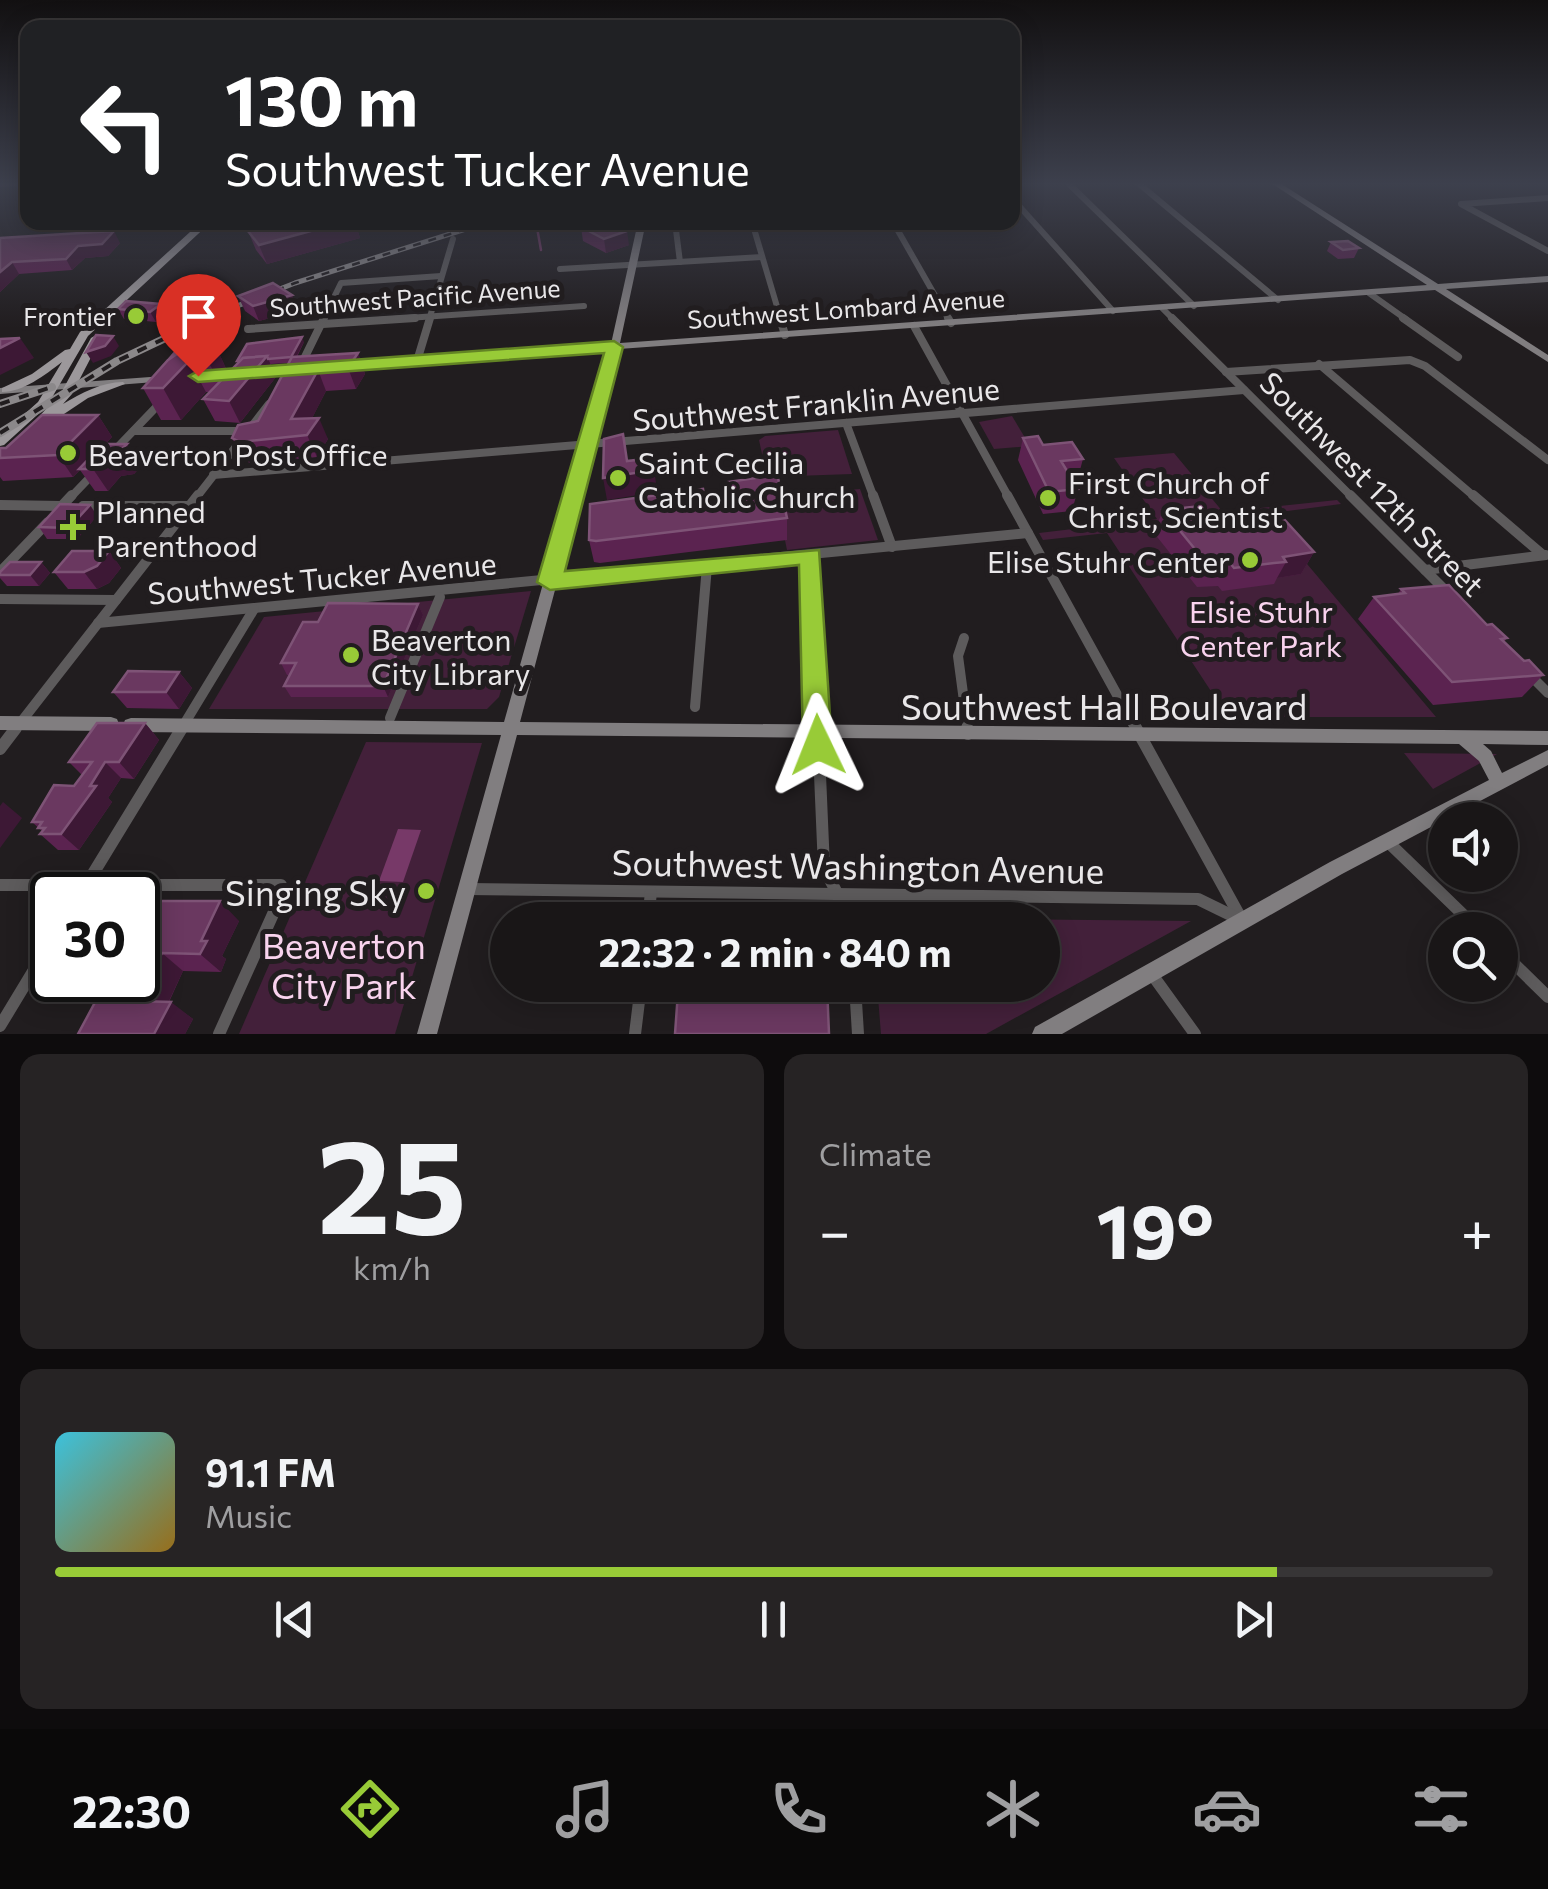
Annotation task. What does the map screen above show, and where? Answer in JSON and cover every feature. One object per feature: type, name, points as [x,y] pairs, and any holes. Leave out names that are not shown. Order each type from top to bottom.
[{"type":"main road","points":[[3,391],[36,376],[74,350],[197,231]]},
{"type":"main road","points":[[40,423],[71,385],[99,333],[98,326]]},
{"type":"main road","points":[[0,442],[35,414],[74,350]]},
{"type":"main road","points":[[0,455],[40,423],[84,396],[119,384]]},
{"type":"street","points":[[427,1034],[614,347],[640,231]]},
{"type":"street","points":[[676,231],[680,262]]},
{"type":"street","points":[[755,231],[785,335]]},
{"type":"street","points":[[899,231],[950,323]]},
{"type":"street","points":[[1041,231],[1112,312]]},
{"type":"street","points":[[1117,231],[1194,306]]},
{"type":"street","points":[[1196,231],[1278,300]]},
{"type":"street","points":[[1350,231],[1548,359]]},
{"type":"street","points":[[1510,231],[1548,252]]},
{"type":"street","points":[[417,361],[452,239]]},
{"type":"street","points":[[560,269],[762,257]]},
{"type":"street","points":[[296,371],[341,283],[442,276]]},
{"type":"street","name":"Southwest Lombard Avenue","points":[[328,368],[1548,279]]},
{"type":"street","points":[[1368,293],[1458,357]]},
{"type":"street","name":"Southwest Pacific Avenue","points":[[248,328],[584,306]]},
{"type":"street","name":"Southwest 12th Street","points":[[1162,308],[1451,596]]},
{"type":"street","points":[[914,326],[1244,922]]},
{"type":"street","points":[[1226,372],[1410,360],[1548,460]]},
{"type":"street","points":[[1319,364],[1546,555]]},
{"type":"street","points":[[3,391],[183,378]]},
{"type":"street","points":[[71,385],[146,380]]},
{"type":"street","name":"Southwest Franklin Avenue","points":[[213,476],[1244,390]]},
{"type":"street","points":[[0,749],[278,393]]},
{"type":"street","points":[[109,457],[168,395]]},
{"type":"street","points":[[846,423],[892,548]]},
{"type":"street","points":[[134,431],[247,432]]},
{"type":"street","points":[[0,572],[96,470]]},
{"type":"street","points":[[0,505],[189,506]]},
{"type":"street","name":"Southwest Tucker Avenue","points":[[98,622],[550,582],[1028,533]]},
{"type":"street","points":[[1425,570],[1546,555]]},
{"type":"street","points":[[811,556],[824,868],[842,902]]},
{"type":"street","points":[[695,706],[707,566]]},
{"type":"street","points":[[390,718],[440,597]]},
{"type":"street","name":"Southwest Tucker Avenue","points":[[0,600],[116,600]]},
{"type":"street","points":[[94,872],[254,609]]},
{"type":"street","points":[[964,638],[958,656],[968,734]]},
{"type":"street","points":[[1525,670],[1548,693]]},
{"type":"street","name":"Southwest Hall Boulevard","points":[[0,723],[1548,738]]},
{"type":"street","points":[[1460,737],[1485,756],[1498,781]]},
{"type":"street","points":[[1042,1034],[1387,841],[1548,757]]},
{"type":"street","points":[[1387,841],[1460,912]]},
{"type":"street","points":[[160,887],[276,882],[282,890],[219,1034]]},
{"type":"street","points":[[0,885],[30,887]]},
{"type":"street","name":"Southwest Washington Avenue","points":[[466,889],[1198,899],[1244,922]]},
{"type":"street","points":[[650,902],[651,892]]},
{"type":"street","points":[[1518,968],[1548,997]]},
{"type":"street","points":[[1151,973],[1196,1034]]},
{"type":"street","points":[[0,1026],[30,976]]},
{"type":"street","points":[[635,1034],[639,1002]]},
{"type":"street","points":[[856,1002],[858,1034]]},
{"type":"green space","points":[[1012,416],[1030,446],[994,449],[979,422]]},
{"type":"green space","points":[[838,430],[852,474],[767,477],[759,440],[765,436]]},
{"type":"green space","name":"Elsie Stuhr Center Park","points":[[1174,453],[1223,512],[1337,500],[1341,504],[1265,514],[1436,717],[1228,717],[1107,533],[1043,540],[1039,533],[1157,519],[1114,458]]},
{"type":"green space","points":[[860,489],[878,540],[787,550],[776,496]]},
{"type":"green space","points":[[531,591],[499,697],[487,709],[209,709],[264,617]]},
{"type":"green space","name":"Beaverton City Park","points":[[366,742],[482,743],[395,1034],[239,1034]]},
{"type":"green space","points":[[1404,753],[1497,754],[1433,789]]},
{"type":"green space","points":[[1060,920],[1191,921],[1060,993]]},
{"type":"green space","points":[[878,1002],[1044,1002],[986,1034],[881,1034]]},
{"type":"shaded area","points":[[398,829],[421,830],[403,882],[379,881]]},
{"type":"building","points":[[114,231],[102,244],[78,246],[66,259],[12,262],[0,272],[0,238]]},
{"type":"building","points":[[248,231],[310,231],[259,245]]},
{"type":"building","points":[[589,231],[626,231],[604,239]]},
{"type":"building","points":[[1348,241],[1359,248],[1343,250],[1331,242]]},
{"type":"building","points":[[273,283],[292,295],[253,306],[238,296]]},
{"type":"building","points":[[126,301],[161,304],[150,312],[118,309]]},
{"type":"building","points":[[96,335],[113,336],[105,346],[86,352]]},
{"type":"building","points":[[302,337],[291,357],[237,361],[247,344]]},
{"type":"building","points":[[20,338],[0,348],[0,339]]},
{"type":"building","points":[[211,341],[204,350],[180,352],[169,359],[183,343]]},
{"type":"building","points":[[217,349],[208,361],[189,361],[163,388],[143,388],[180,352]]},
{"type":"building","points":[[358,353],[348,368],[318,370],[291,419],[319,418],[307,435],[240,442],[232,438],[238,425],[258,421],[292,357]]},
{"type":"building","points":[[267,356],[229,401],[203,399],[243,358]]},
{"type":"building","points":[[42,415],[98,415],[58,455],[0,458],[0,448],[6,448]]},
{"type":"building","points":[[623,434],[627,461],[653,458],[654,470],[603,478],[604,439]]},
{"type":"building","points":[[1038,436],[1043,445],[1072,442],[1083,459],[1061,461],[1078,489],[1049,492],[1023,438]]},
{"type":"building","points":[[103,444],[127,444],[119,452],[107,454],[93,469],[79,469]]},
{"type":"building","points":[[778,478],[787,518],[589,540],[590,504],[703,489],[706,507],[732,505],[728,482]]},
{"type":"building","points":[[60,504],[90,505],[69,528],[39,527]]},
{"type":"building","points":[[1201,506],[1219,527],[1240,525],[1238,519],[1282,517],[1314,552],[1283,557],[1286,562],[1234,568],[1230,563],[1208,565],[1163,510]]},
{"type":"building","points":[[72,551],[109,551],[97,566],[84,572],[54,572]]},
{"type":"building","points":[[10,562],[41,562],[30,575],[0,575]]},
{"type":"building","points":[[1449,585],[1487,625],[1492,624],[1507,638],[1501,639],[1543,675],[1452,682],[1374,597],[1405,593],[1401,589]]},
{"type":"building","name":"Beaverton City Library","points":[[328,603],[418,604],[383,686],[284,686],[296,663],[281,663],[303,622],[318,622]]},
{"type":"building","points":[[128,671],[179,672],[166,692],[113,692]]},
{"type":"building","points":[[97,723],[145,723],[119,762],[105,762],[90,786],[96,786],[61,834],[40,834],[45,828],[38,828],[42,822],[32,822],[54,785],[74,786],[92,762],[69,762]]},
{"type":"building","points":[[160,901],[220,901],[201,941],[207,941],[200,954],[162,953],[160,957]]},
{"type":"building","points":[[95,1002],[171,1002],[154,1034],[78,1034]]},
{"type":"building","points":[[677,1002],[828,1002],[829,1034],[675,1034]]},
{"type":"waterway","points":[[538,231],[541,250]]},
{"type":"railway","points":[[202,320],[295,283],[459,231]]},
{"type":"railway","points":[[0,433],[117,361],[208,318]]},
{"type":"railway","points":[[0,404],[52,387]]},
{"type":"place","name":"Frontier","points":[[136,316]]},
{"type":"place","name":"Beaverton Post Office","points":[[68,453]]},
{"type":"place","name":"Saint Cecilia Catholic Church","points":[[618,478]]},
{"type":"place","name":"First Church of Christ, Scientist","points":[[1048,498]]},
{"type":"place","name":"Planned Parenthood","points":[[73,527]]},
{"type":"place","name":"Elise Stuhr Center","points":[[1250,560]]},
{"type":"place","name":"Beaverton City Library","points":[[351,655]]},
{"type":"place","name":"Singing Sky","points":[[426,891]]},
{"type":"route","points":[[198,376],[614,347],[550,582],[811,556],[818,745]]}]
